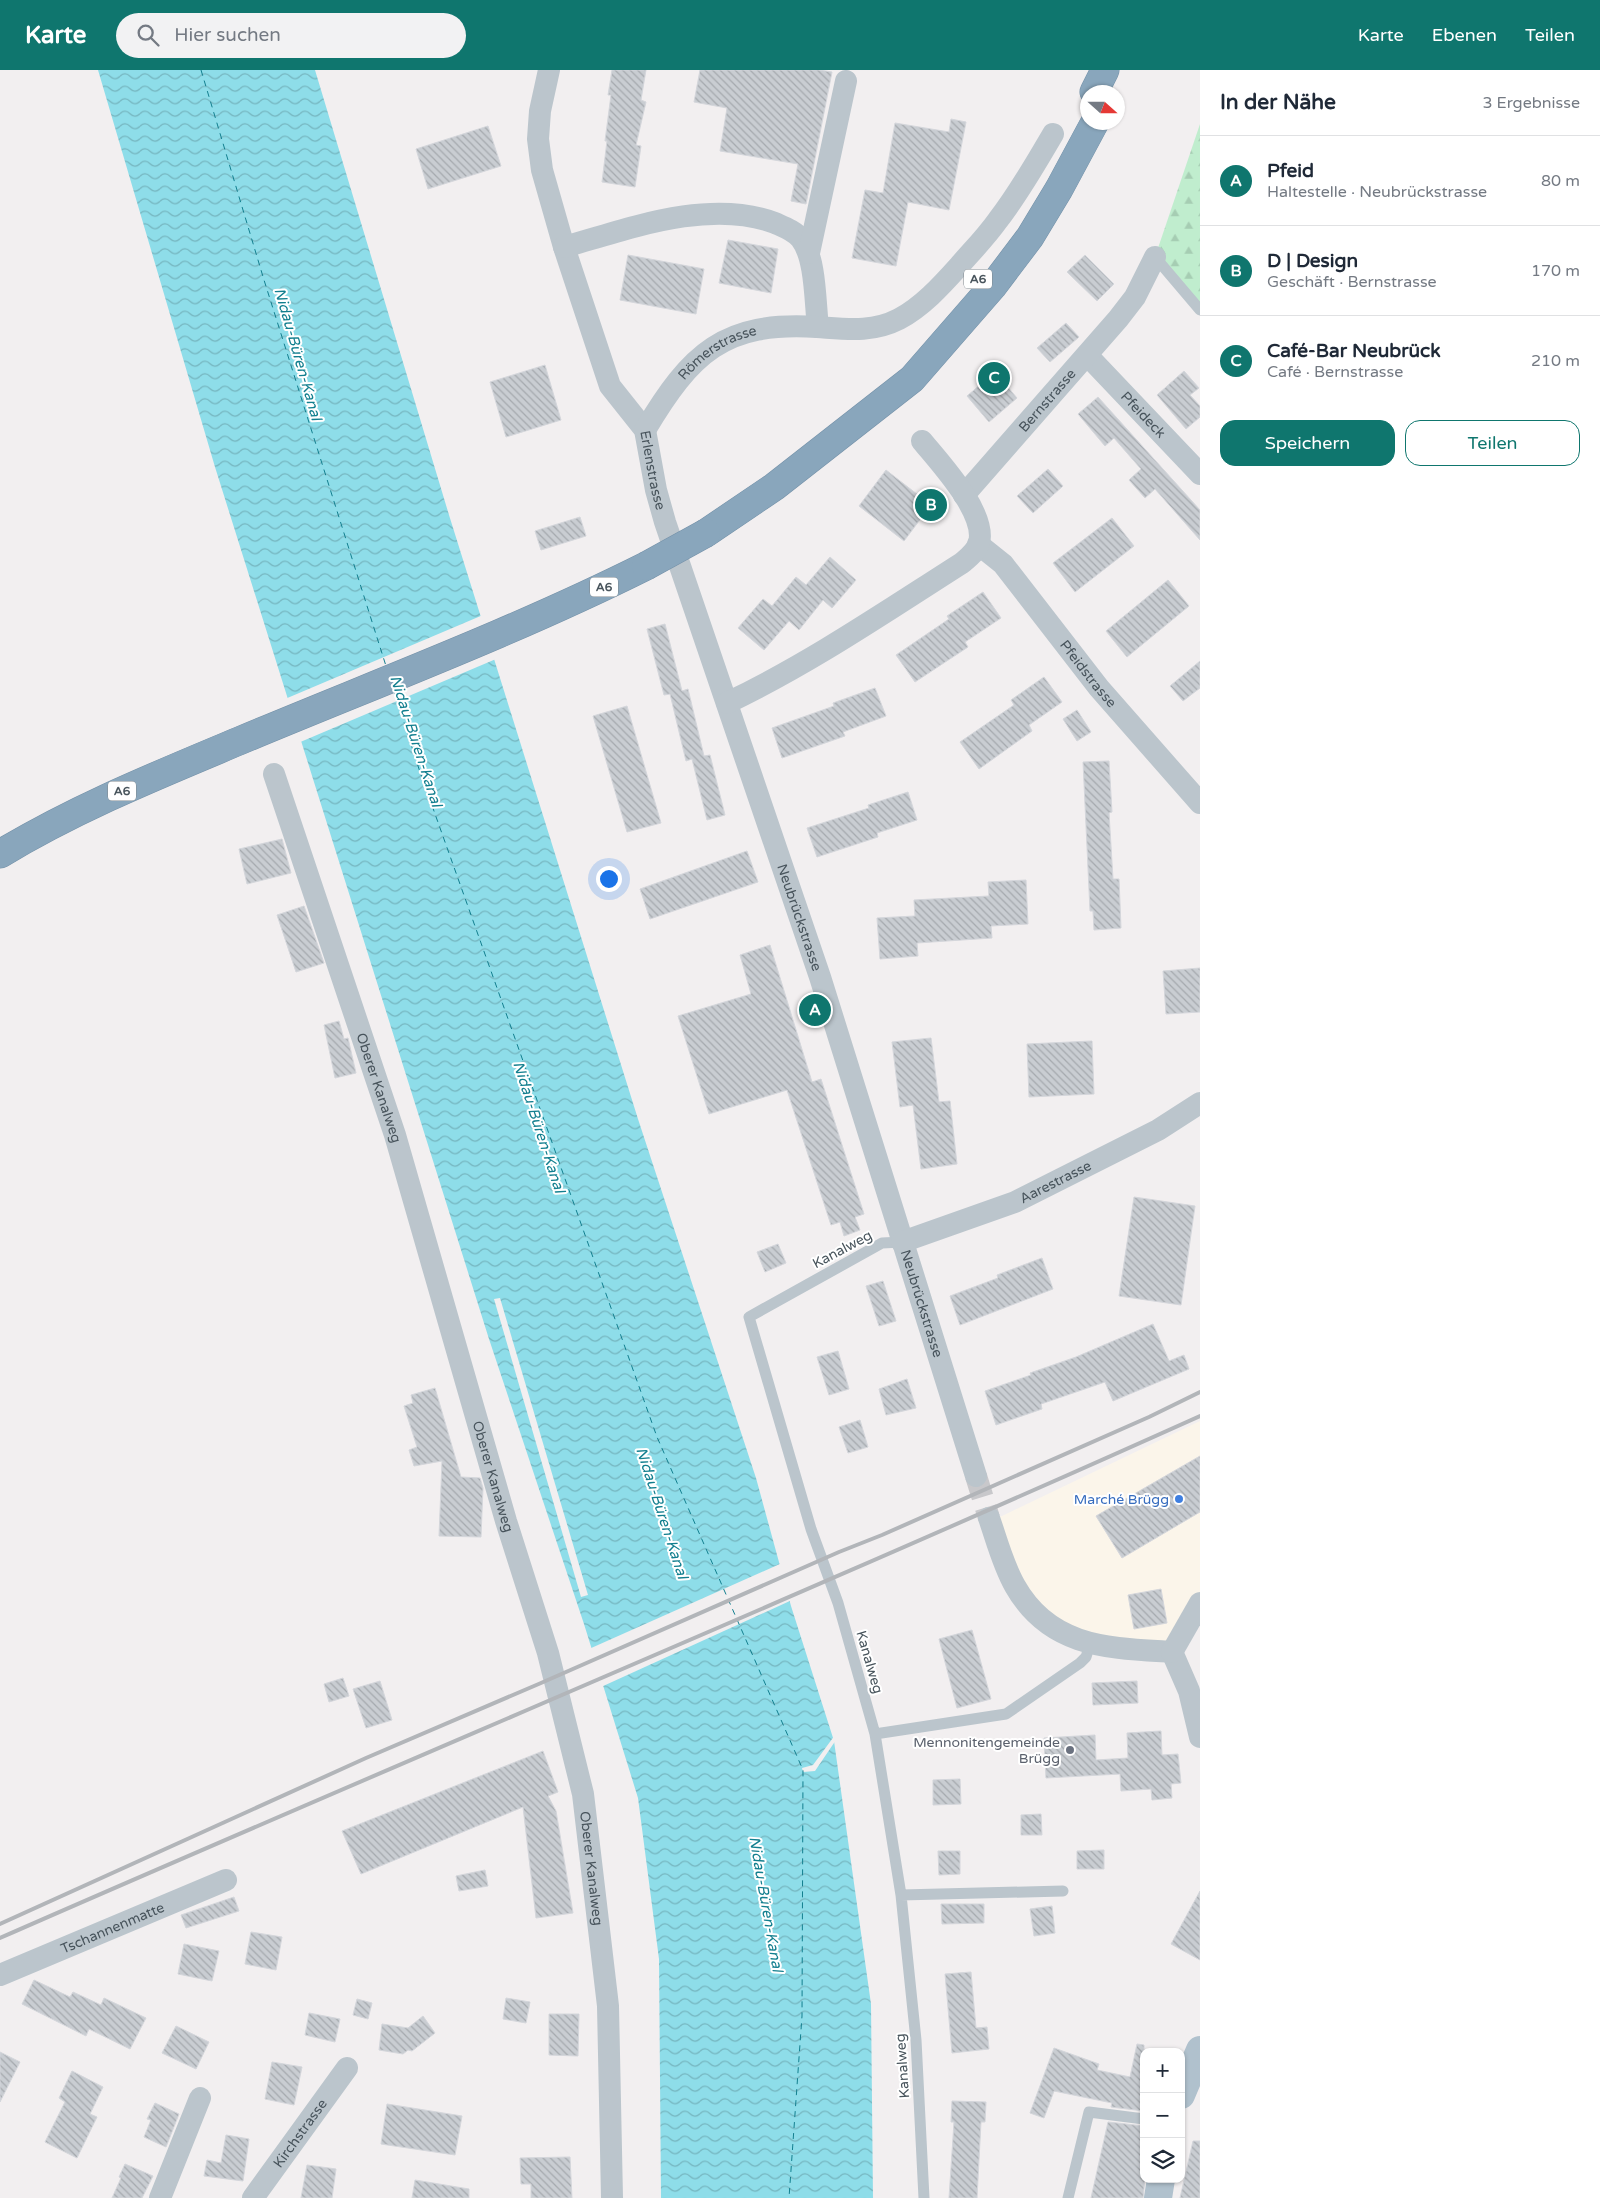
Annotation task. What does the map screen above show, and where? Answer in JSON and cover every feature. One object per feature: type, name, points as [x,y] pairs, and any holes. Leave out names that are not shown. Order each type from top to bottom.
[{"type":"highway","points":[[1098,85],[1105,70]]},
{"type":"highway","points":[[1114,85],[1121,70]]},
{"type":"highway","name":"A6","points":[[842,435],[942,324],[980,276],[1046,180],[1080,119]]},
{"type":"highway","name":"A6","points":[[0,854],[55,823],[126,788],[561,607],[646,566],[706,533],[774,487],[912,379],[993,286],[1030,237],[1059,189],[1091,130]]},
{"type":"main road","points":[[1182,2093],[1200,2050]]},
{"type":"main road","points":[[1158,2198],[1160,2183]]},
{"type":"street","name":"Erlenstrasse","points":[[549,70],[540,112],[539,155],[564,247],[610,386],[646,430],[656,490],[665,522],[727,703]]},
{"type":"street","points":[[818,327],[809,253],[846,81]]},
{"type":"street","name":"Römerstrasse","points":[[646,430],[673,386],[689,366],[706,352],[734,336],[761,328],[785,326],[856,330],[875,328],[898,319],[916,308],[947,280],[998,221],[1053,134]]},
{"type":"street","points":[[564,247],[666,219],[693,214],[762,218],[788,228],[800,238],[809,253]]},
{"type":"street","name":"Bernstrasse","points":[[964,495],[1087,355],[1135,297],[1155,257]]},
{"type":"street","name":"Pfeideck","points":[[1087,355],[1200,474]]},
{"type":"street","points":[[727,703],[792,670],[962,563],[970,556],[978,544],[980,536],[978,522],[964,495],[922,441]]},
{"type":"street","name":"Pfeidstrasse","points":[[978,544],[1003,564],[1099,688],[1200,803]]},
{"type":"street","name":"Neubrückstrasse","points":[[727,703],[820,978],[976,1476]]},
{"type":"street","name":"Oberer Kanalweg","points":[[274,774],[395,1135],[506,1522],[548,1653],[583,1794],[608,2006],[612,2198]]},
{"type":"street","name":"Aarestrasse","points":[[902,1242],[1015,1202],[1158,1130],[1200,1103]]},
{"type":"street","points":[[989,1518],[1015,1586],[1028,1604],[1055,1629],[1072,1638],[1090,1644],[1111,1648],[1172,1652]]},
{"type":"street","points":[[1172,1652],[1200,1603]]},
{"type":"street","points":[[1172,1652],[1189,1691],[1200,1737]]},
{"type":"street","name":"Tschannenmatte","points":[[0,1975],[226,1880]]},
{"type":"street","name":"Kirchstrasse","points":[[253,2198],[347,2068]]},
{"type":"street","points":[[160,2198],[200,2098]]},
{"type":"lane","points":[[1155,257],[1200,310]]},
{"type":"lane","name":"Kanalweg","points":[[902,1242],[882,1243],[748,1317],[811,1529],[838,1604],[875,1734],[901,1895],[916,2040],[924,2198]]},
{"type":"lane","points":[[875,1734],[1006,1714],[1080,1663],[1086,1657],[1090,1644]]},
{"type":"lane","points":[[901,1895],[1063,1890]]},
{"type":"lane","points":[[1068,2198],[1090,2112],[1140,2118]]},
{"type":"shaded area","points":[[1200,1421],[1200,1603],[1172,1652],[1133,1650],[1042,1618],[989,1518],[1002,1516]]},
{"type":"green space","points":[[1200,124],[1200,310],[1155,257]]},
{"type":"water","name":"Nidau-Büren-Kanal","points":[[98,70],[315,70],[449,515],[638,1119],[756,1478],[791,1606],[834,1741],[871,2004],[873,2198],[661,2198],[659,1959],[638,1798],[584,1624],[489,1339],[215,467]]},
{"type":"pier","points":[[483,615],[496,659],[298,743],[285,699]]},
{"type":"pier","points":[[500,1298],[588,1595],[581,1597],[494,1299]]},
{"type":"pier","points":[[782,1563],[792,1600],[601,1687],[589,1649]]},
{"type":"pier","points":[[835,1735],[836,1740],[815,1771],[803,1772],[802,1768],[813,1765]]},
{"type":"building","points":[[612,70],[646,70],[641,100],[646,102],[636,145],[641,146],[635,187],[602,182],[611,95],[608,95]]},
{"type":"building","points":[[700,70],[819,70],[832,72],[806,204],[791,201],[798,164],[720,151],[727,108],[694,102]]},
{"type":"building","points":[[951,119],[966,122],[949,210],[908,202],[896,266],[852,258],[865,190],[883,193],[895,123],[949,132]]},
{"type":"building","points":[[488,126],[501,166],[428,189],[416,149]]},
{"type":"building","points":[[728,240],[778,249],[771,293],[719,283]]},
{"type":"building","points":[[628,255],[704,269],[696,314],[620,300]]},
{"type":"building","points":[[1085,255],[1114,284],[1097,301],[1067,272]]},
{"type":"building","points":[[1066,323],[1079,337],[1050,362],[1037,348]]},
{"type":"building","points":[[545,365],[561,420],[506,437],[490,382]]},
{"type":"building","points":[[1184,371],[1199,388],[1190,395],[1200,406],[1200,417],[1186,429],[1157,395]]},
{"type":"building","points":[[995,372],[1017,398],[989,422],[967,396]]},
{"type":"building","points":[[1098,397],[1200,510],[1200,540],[1155,489],[1145,498],[1129,480],[1141,469],[1114,438],[1105,446],[1078,414]]},
{"type":"building","points":[[1048,469],[1063,486],[1033,513],[1017,496]]},
{"type":"building","points":[[886,470],[931,505],[904,541],[859,506]]},
{"type":"building","points":[[580,517],[586,536],[541,550],[535,531]]},
{"type":"building","points":[[1112,518],[1134,546],[1075,592],[1053,563]]},
{"type":"building","points":[[830,557],[856,580],[832,608],[823,600],[799,630],[789,621],[764,650],[738,628],[763,599],[772,606],[796,577],[806,585]]},
{"type":"building","points":[[1168,580],[1189,606],[1127,657],[1106,631]]},
{"type":"building","points":[[983,592],[1001,618],[965,642],[968,647],[915,682],[896,655],[949,619],[947,616]]},
{"type":"building","points":[[665,624],[682,691],[688,689],[704,756],[710,755],[725,815],[707,820],[692,759],[686,761],[670,694],[664,695],[647,629]]},
{"type":"building","points":[[1200,661],[1200,688],[1183,701],[1170,686]]},
{"type":"building","points":[[1044,677],[1062,702],[1029,725],[1032,731],[979,769],[960,742],[1014,705],[1011,700]]},
{"type":"building","points":[[875,688],[886,716],[843,732],[845,736],[782,758],[772,728],[834,706],[833,703]]},
{"type":"building","points":[[627,706],[661,823],[627,832],[593,716]]},
{"type":"building","points":[[1077,710],[1091,732],[1077,741],[1063,719]]},
{"type":"building","points":[[1109,761],[1112,812],[1109,813],[1113,879],[1119,879],[1121,928],[1094,930],[1093,911],[1090,911],[1083,762]]},
{"type":"building","points":[[908,792],[917,820],[877,833],[878,837],[817,857],[807,828],[869,808],[868,805]]},
{"type":"building","points":[[282,839],[291,873],[247,884],[239,849]]},
{"type":"building","points":[[747,851],[758,882],[650,919],[640,889]]},
{"type":"building","points":[[1026,880],[1028,924],[991,926],[992,938],[917,943],[918,956],[880,959],[877,918],[915,916],[914,900],[989,896],[988,882]]},
{"type":"building","points":[[304,906],[324,963],[296,972],[277,915]]},
{"type":"building","points":[[770,945],[812,1082],[821,1079],[864,1214],[855,1217],[860,1230],[844,1236],[840,1222],[831,1225],[787,1090],[709,1114],[678,1016],[751,994],[740,955]]},
{"type":"building","points":[[1200,968],[1200,1012],[1166,1014],[1163,971]]},
{"type":"building","points":[[339,1021],[344,1039],[348,1038],[356,1073],[335,1078],[324,1025]]},
{"type":"building","points":[[931,1038],[939,1102],[950,1101],[957,1164],[921,1169],[913,1105],[900,1107],[892,1042]]},
{"type":"building","points":[[1092,1041],[1094,1094],[1029,1097],[1027,1044]]},
{"type":"building","points":[[1134,1197],[1195,1206],[1181,1305],[1119,1296]]},
{"type":"building","points":[[778,1244],[786,1263],[765,1272],[757,1252]]},
{"type":"building","points":[[1042,1258],[1053,1289],[960,1325],[950,1296],[998,1278],[997,1275]]},
{"type":"building","points":[[883,1281],[896,1321],[879,1326],[866,1286]]},
{"type":"building","points":[[1153,1324],[1169,1361],[1184,1355],[1189,1369],[1113,1401],[1105,1382],[1041,1404],[1042,1409],[996,1425],[985,1391],[1031,1375],[1030,1373],[1076,1357]]},
{"type":"building","points":[[838,1351],[849,1389],[829,1395],[817,1357]]},
{"type":"building","points":[[907,1379],[916,1408],[886,1415],[879,1389]]},
{"type":"building","points":[[435,1388],[461,1477],[480,1478],[483,1488],[481,1537],[439,1536],[442,1461],[414,1466],[409,1450],[417,1447],[404,1406],[413,1403],[411,1395]]},
{"type":"building","points":[[860,1420],[868,1447],[848,1453],[839,1427]]},
{"type":"building","points":[[1200,1456],[1200,1512],[1122,1558],[1096,1516]]},
{"type":"building","points":[[1161,1589],[1167,1623],[1134,1629],[1128,1595]]},
{"type":"building","points":[[972,1630],[991,1699],[957,1708],[939,1639]]},
{"type":"building","points":[[343,1678],[349,1696],[329,1702],[324,1684]]},
{"type":"building","points":[[380,1681],[392,1720],[366,1728],[353,1689]]},
{"type":"building","points":[[1137,1681],[1138,1703],[1093,1705],[1092,1683]]},
{"type":"building","points":[[1161,1731],[1162,1755],[1178,1754],[1181,1783],[1171,1784],[1172,1798],[1152,1800],[1151,1789],[1121,1791],[1120,1774],[1046,1778],[1044,1738],[1095,1735],[1096,1760],[1128,1758],[1127,1733]]},
{"type":"building","points":[[543,1751],[558,1792],[548,1796],[556,1811],[573,1913],[536,1918],[523,1807],[361,1874],[342,1831]]},
{"type":"building","points":[[960,1779],[961,1804],[933,1805],[933,1780]]},
{"type":"building","points":[[1041,1814],[1042,1835],[1021,1835],[1021,1815]]},
{"type":"building","points":[[1104,1850],[1104,1869],[1077,1869],[1077,1851]]},
{"type":"building","points":[[938,1851],[960,1851],[960,1874],[939,1875]]},
{"type":"building","points":[[485,1870],[488,1886],[459,1891],[456,1876]]},
{"type":"building","points":[[1200,1891],[1200,1960],[1171,1944]]},
{"type":"building","points":[[234,1897],[239,1911],[186,1928],[181,1915]]},
{"type":"building","points":[[941,1904],[984,1904],[984,1923],[942,1924]]},
{"type":"building","points":[[1052,1906],[1055,1933],[1034,1936],[1030,1909]]},
{"type":"building","points":[[251,1932],[282,1937],[276,1970],[245,1964]]},
{"type":"building","points":[[184,1944],[219,1951],[212,1981],[178,1974]]},
{"type":"building","points":[[971,1972],[976,2028],[987,2027],[989,2049],[952,2053],[945,1974]]},
{"type":"building","points":[[34,1980],[70,1997],[73,1992],[101,2005],[104,1998],[146,2018],[130,2049],[89,2029],[86,2036],[22,2004]]},
{"type":"building","points":[[506,1998],[530,2002],[526,2023],[503,2019]]},
{"type":"building","points":[[357,1999],[372,2003],[368,2019],[353,2015]]},
{"type":"building","points":[[309,2013],[340,2019],[335,2042],[305,2035]]},
{"type":"building","points":[[549,2014],[579,2014],[578,2056],[549,2055]]},
{"type":"building","points":[[423,2016],[435,2033],[412,2051],[408,2050],[403,2054],[379,2050],[382,2024],[408,2028]]},
{"type":"building","points":[[176,2026],[209,2042],[196,2069],[162,2053]]},
{"type":"building","points":[[1137,2044],[1144,2045],[1144,2048],[1140,2048],[1140,2111],[1111,2107],[1112,2103],[1054,2091],[1044,2118],[1030,2113],[1054,2048],[1099,2064],[1097,2070],[1130,2077]]},
{"type":"building","points":[[0,2052],[20,2062],[0,2102]]},
{"type":"building","points":[[272,2062],[302,2067],[294,2105],[265,2099]]},
{"type":"building","points":[[72,2071],[103,2087],[90,2114],[97,2117],[77,2158],[45,2142],[65,2102],[59,2098]]},
{"type":"building","points":[[952,2101],[986,2102],[985,2122],[981,2122],[977,2198],[949,2198],[954,2122],[951,2122]]},
{"type":"building","points":[[155,2103],[179,2114],[166,2147],[144,2137],[151,2120],[147,2119]]},
{"type":"building","points":[[387,2104],[462,2116],[455,2155],[381,2144]]},
{"type":"building","points":[[1108,2122],[1140,2126],[1140,2183],[1145,2183],[1143,2198],[1091,2198]]},
{"type":"building","points":[[226,2135],[249,2139],[243,2181],[204,2176],[207,2160],[221,2163]]},
{"type":"building","points":[[1193,2141],[1200,2141],[1200,2198],[1180,2198],[1185,2183]]},
{"type":"building","points":[[570,2157],[572,2198],[531,2198],[531,2184],[521,2184],[520,2158]]},
{"type":"building","points":[[125,2164],[153,2176],[142,2198],[112,2198]]},
{"type":"building","points":[[307,2165],[336,2169],[332,2198],[301,2198]]},
{"type":"building","points":[[415,2180],[469,2189],[469,2198],[412,2198]]},
{"type":"ferry route","points":[[201,70],[264,280],[386,666]]},
{"type":"ferry route","points":[[394,691],[419,769],[657,1437],[803,1770],[802,2016],[789,2198]]},
{"type":"tunnel","points":[[976,1476],[989,1518]]},
{"type":"railway","points":[[0,1924],[366,1758],[882,1535],[1149,1417],[1200,1392]]},
{"type":"railway","points":[[0,1938],[751,1614],[1200,1416]]},
{"type":"place","name":"Café-Bar Neubrück","points":[[994,378]]},
{"type":"place","name":"D | Design","points":[[931,505]]},
{"type":"place","name":"Pfeid","points":[[815,1010]]},
{"type":"place","name":"Marché Brügg","points":[[1179,1499]]},
{"type":"place","name":"Mennonitengemeinde Brügg","points":[[1070,1750]]}]
